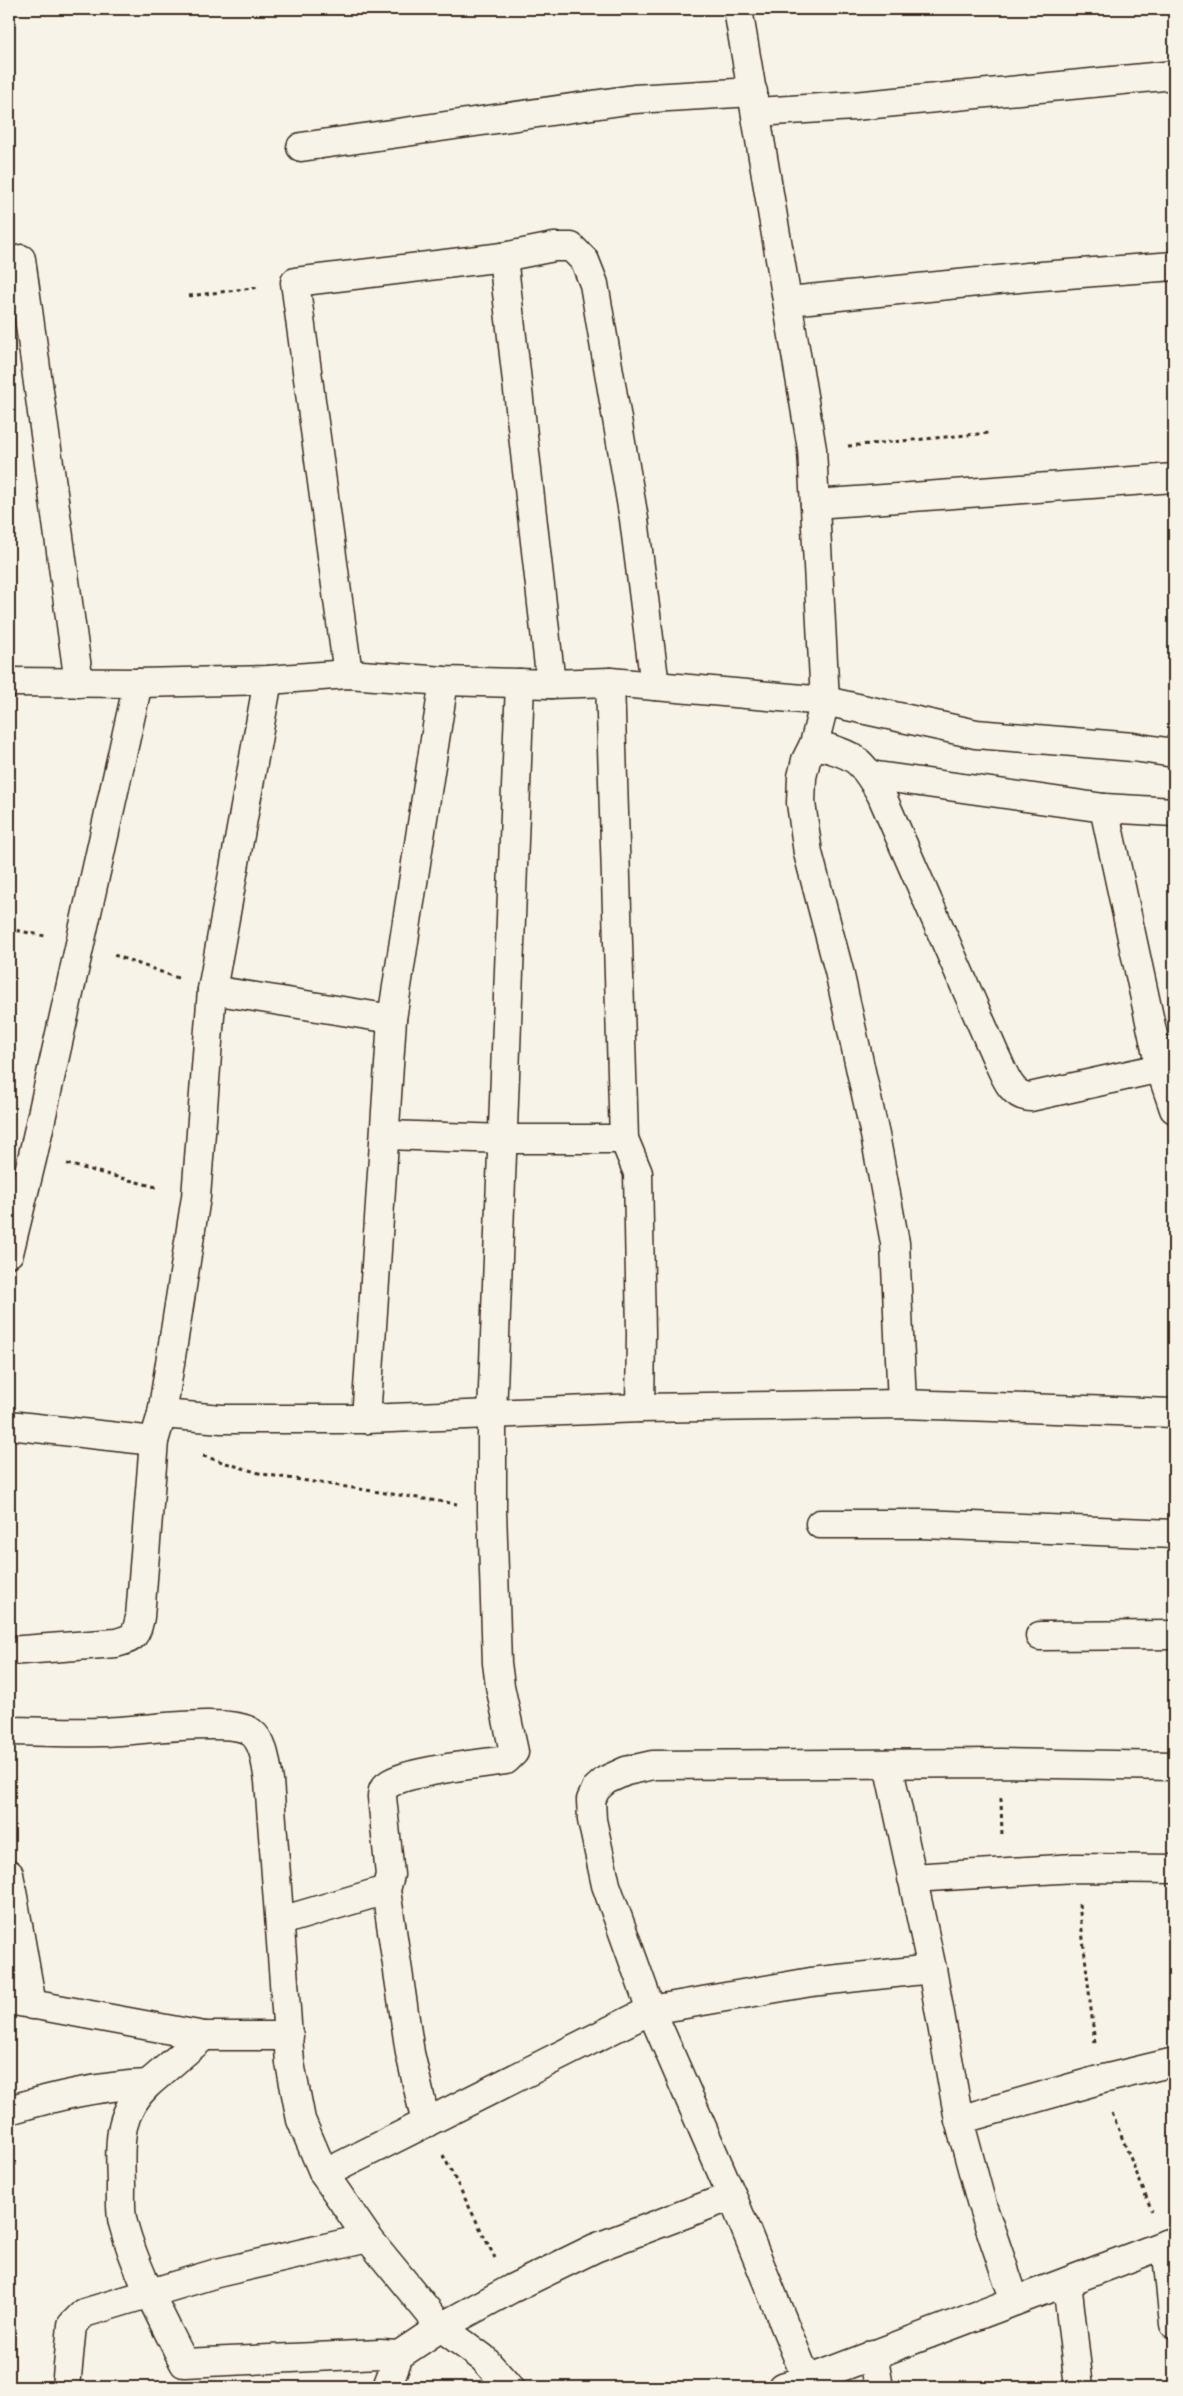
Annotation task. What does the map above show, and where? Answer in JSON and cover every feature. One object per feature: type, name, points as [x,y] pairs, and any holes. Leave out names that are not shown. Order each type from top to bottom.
[{"type":"street","points":[[738,9],[812,449],[826,701],[814,744],[806,760],[802,777],[801,803],[808,854],[839,971],[875,1135],[895,1243],[902,1404]]},
{"type":"street","points":[[301,147],[634,99],[854,106],[1174,75]]},
{"type":"street","points":[[348,674],[295,282],[503,256],[554,247],[571,247],[580,254],[590,270],[634,520],[655,686]]},
{"type":"street","points":[[503,256],[551,684]]},
{"type":"street","points":[[21,259],[79,683]]},
{"type":"street","points":[[788,301],[1028,277],[1174,266]]},
{"type":"street","points":[[815,504],[1174,478]]},
{"type":"street","points":[[9,682],[138,683],[268,680],[348,674],[444,681],[551,684],[610,682],[826,701],[976,734],[1134,747],[1174,753]]},
{"type":"street","points":[[9,1651],[116,1643],[129,1640],[135,1635],[140,1617],[154,1441],[162,1414],[196,1197],[212,990],[268,680]]},
{"type":"street","points":[[366,1420],[386,1135],[392,1018],[444,681]]},
{"type":"street","points":[[426,2123],[410,2053],[386,1890],[390,1875],[382,1797],[386,1785],[415,1775],[506,1760],[514,1752],[497,1663],[492,1510],[492,1415],[520,682]]},
{"type":"street","points":[[610,682],[624,1139],[638,1173],[641,1332],[640,1408]]},
{"type":"street","points":[[9,1253],[33,1155],[78,942],[138,683]]},
{"type":"street","points":[[814,744],[846,754],[864,767],[870,775],[908,851],[996,1057],[1015,1093],[1022,1097],[1030,1097],[1167,1068]]},
{"type":"street","points":[[870,775],[1104,808],[1174,812]]},
{"type":"street","points":[[1104,808],[1167,1068],[1174,1109]]},
{"type":"street","points":[[212,990],[392,1018]]},
{"type":"street","points":[[386,1135],[504,1139],[624,1139]]},
{"type":"street","points":[[162,1414],[222,1419],[366,1420],[640,1408],[902,1404],[1174,1413]]},
{"type":"street","points":[[9,1426],[154,1441]]},
{"type":"street","points":[[820,1524],[912,1524],[1174,1534]]},
{"type":"street","points":[[1040,1636],[1174,1635]]},
{"type":"street","points":[[9,1731],[102,1732],[240,1726],[252,1733],[264,1753],[267,1772],[281,1921],[290,2063],[301,2120],[324,2174],[368,2238],[441,2327],[483,2358],[509,2387]]},
{"type":"street","points":[[1174,1766],[1001,1763],[653,1765],[626,1771],[606,1780],[596,1789],[591,1800],[592,1820],[606,1885],[651,2010],[732,2196],[794,2383],[1170,2243],[1174,2324]]},
{"type":"street","points":[[888,1764],[932,1969],[959,2120],[982,2205],[1015,2301]]},
{"type":"street","points":[[912,1878],[1003,1874],[1075,1868],[1174,1869]]},
{"type":"street","points":[[9,1874],[20,2002],[204,2036],[289,2036]]},
{"type":"street","points":[[281,1921],[386,1890]]},
{"type":"street","points":[[324,2174],[651,2010],[811,1982],[932,1969]]},
{"type":"street","points":[[204,2036],[136,2096],[126,2113],[119,2147],[122,2222],[150,2293],[184,2363],[380,2354],[399,2355]]},
{"type":"street","points":[[959,2120],[1099,2080],[1174,2062]]},
{"type":"street","points":[[9,2110],[64,2095],[109,2086],[148,2084]]},
{"type":"street","points":[[387,2387],[399,2355],[441,2327],[511,2288],[595,2248],[732,2196]]},
{"type":"street","points":[[66,2387],[70,2336],[75,2322],[84,2313],[217,2273],[368,2238]]},
{"type":"street","points":[[1067,2282],[1079,2387]]},
{"type":"street","points":[[873,2354],[879,2387]]},
{"type":"path","points":[[188,296],[295,282]]},
{"type":"path","points":[[812,449],[988,433]]},
{"type":"path","points":[[78,942],[212,990]]},
{"type":"path","points":[[33,1155],[196,1197]]},
{"type":"path","points":[[154,1441],[262,1474],[492,1510]]},
{"type":"path","points":[[1001,1763],[1003,1874]]},
{"type":"path","points":[[1075,1868],[1099,2080],[1170,2243]]},
{"type":"path","points":[[426,2123],[511,2288]]}]
